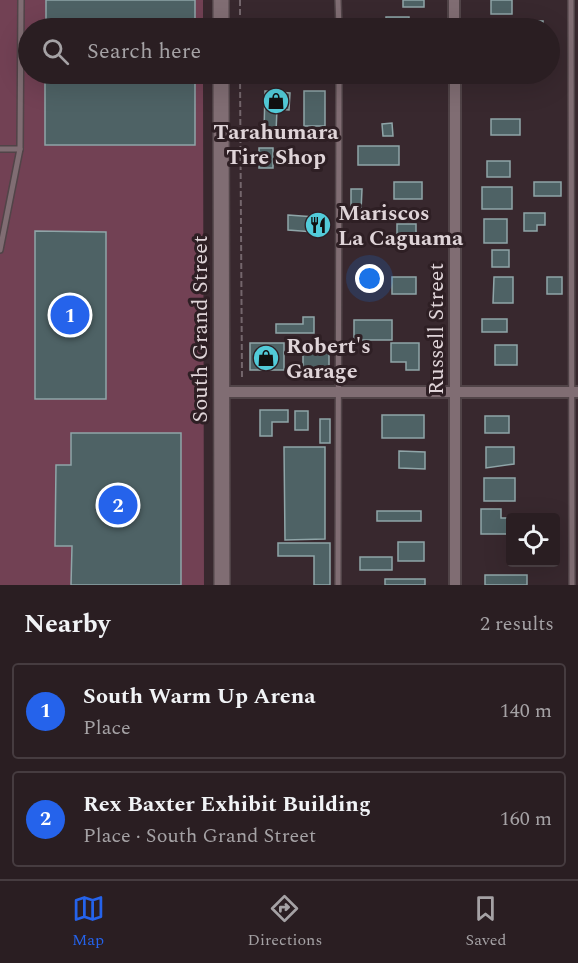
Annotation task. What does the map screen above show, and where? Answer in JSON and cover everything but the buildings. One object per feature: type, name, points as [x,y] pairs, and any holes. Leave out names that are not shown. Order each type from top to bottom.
[{"type":"main road","points":[[221,0],[221,18]]},
{"type":"main road","name":"South Grand Street","points":[[221,84],[222,585]]},
{"type":"street","points":[[454,0],[454,18]]},
{"type":"street","name":"Russell Street","points":[[454,84],[455,585]]},
{"type":"street","points":[[222,392],[574,392]]},
{"type":"lane","points":[[21,0],[21,18]]},
{"type":"lane","points":[[338,0],[339,18]]},
{"type":"lane","points":[[571,0],[574,392],[572,585]]},
{"type":"lane","points":[[0,250],[20,149],[20,84]]},
{"type":"lane","points":[[338,585],[339,84]]},
{"type":"lane","points":[[0,149],[20,149]]},
{"type":"path","points":[[240,0],[240,18]]},
{"type":"path","points":[[240,84],[242,378]]},
{"type":"shaded area","points":[[0,0],[203,0],[203,18],[18,18],[18,84],[203,84],[204,585],[0,585]]},
{"type":"place","name":"Tarahumara Tire Shop","points":[[276,101]]},
{"type":"place","name":"Mariscos La Caguama","points":[[318,225]]},
{"type":"place","name":"South Warm Up Arena","points":[[70,315]]},
{"type":"place","name":"Robert's Garage","points":[[266,358]]},
{"type":"place","name":"Rex Baxter Exhibit Building","points":[[118,505]]}]
